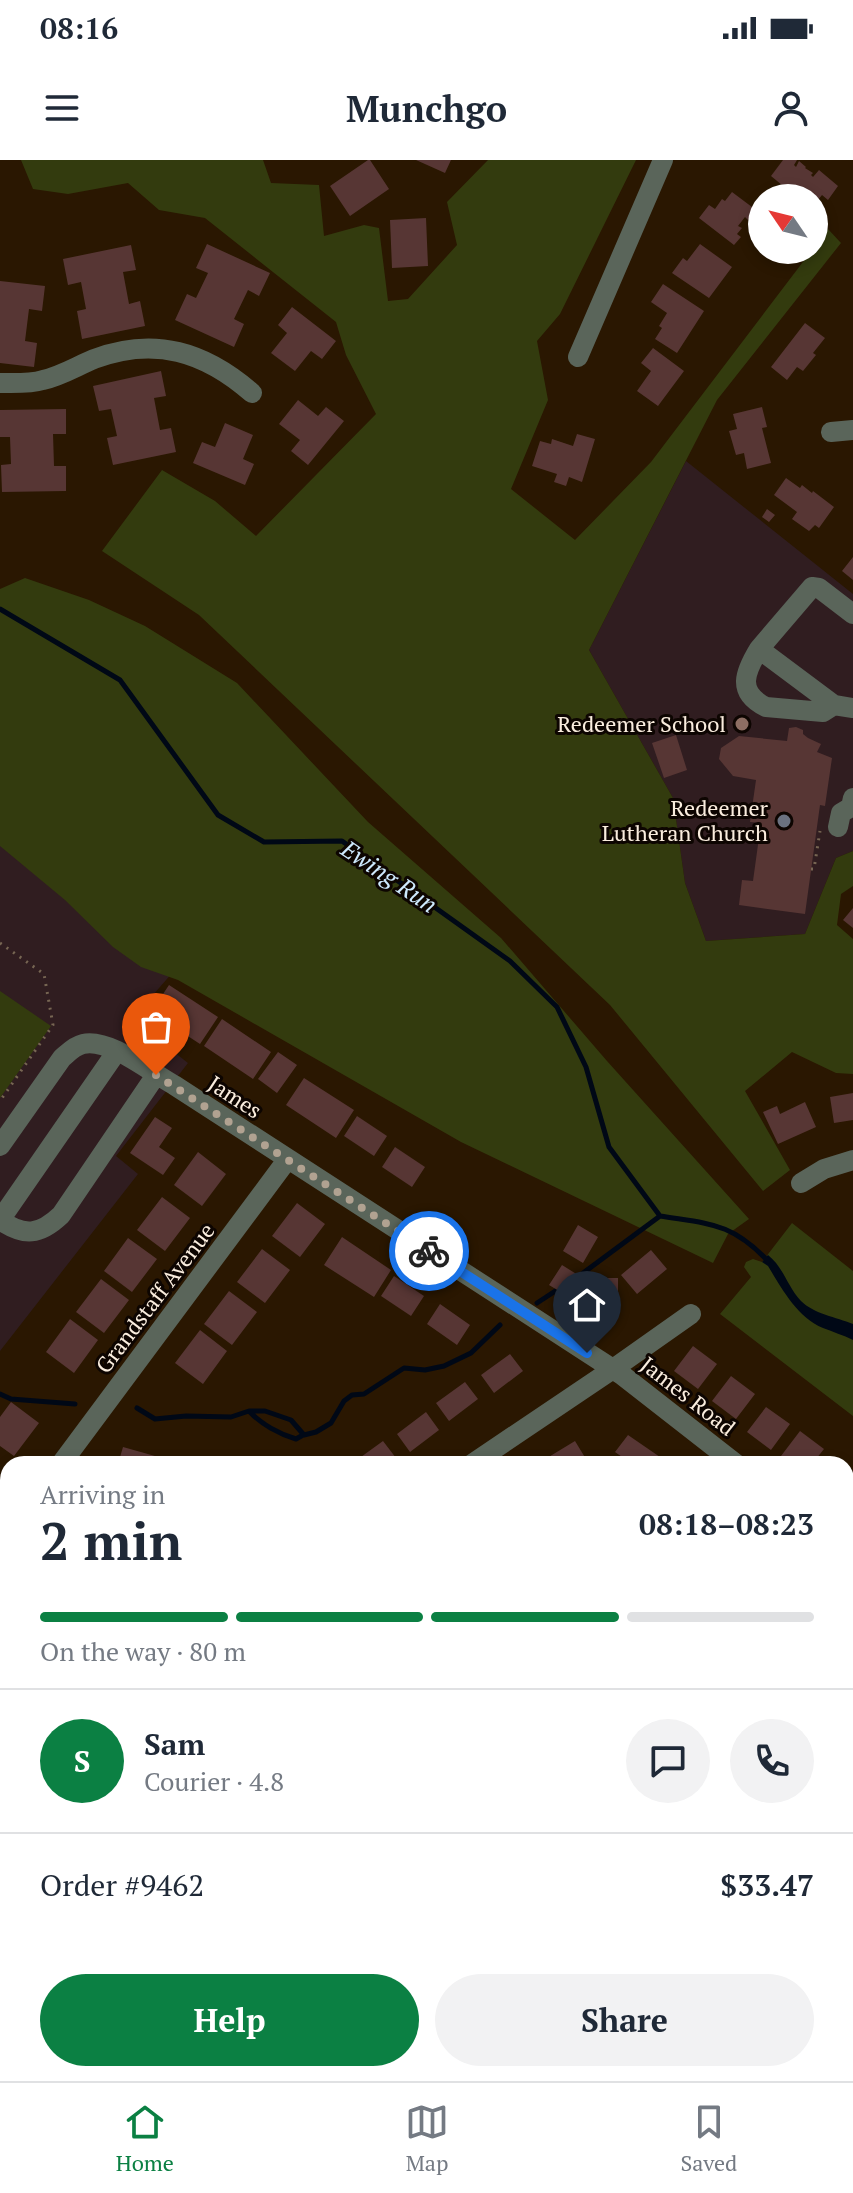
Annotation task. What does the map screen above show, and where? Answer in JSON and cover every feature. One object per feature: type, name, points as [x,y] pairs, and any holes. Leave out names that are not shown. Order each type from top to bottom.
[{"type":"street","points":[[578,357],[663,160]]},
{"type":"street","points":[[0,383],[42,381],[96,358],[132,348],[158,348],[211,363],[252,393]]},
{"type":"street","points":[[831,432],[853,430]]},
{"type":"street","points":[[844,707],[823,712],[766,707],[750,696],[746,675],[759,649],[812,587],[819,588],[853,614]]},
{"type":"street","points":[[759,649],[844,707]]},
{"type":"street","points":[[829,827],[851,807],[853,798]]},
{"type":"street","points":[[0,1146],[62,1058],[73,1048],[97,1044],[117,1051],[0,1220],[11,1228],[29,1232],[52,1223],[61,1215],[156,1075]]},
{"type":"street","name":"James","points":[[117,1051],[287,1160]]},
{"type":"street","name":"James Road","points":[[287,1160],[613,1369],[726,1456]]},
{"type":"street","name":"Grandstaff Avenue","points":[[67,1456],[287,1160]]},
{"type":"street","points":[[801,1183],[824,1169],[853,1160]]},
{"type":"street","points":[[484,1456],[691,1314]]},
{"type":"path","points":[[811,869],[814,869],[829,827]]},
{"type":"path","points":[[0,943],[44,974],[53,1025],[0,1101]]},
{"type":"shaded area","name":"Redeemer School","points":[[686,461],[853,594],[853,851],[836,858],[805,934],[706,941],[685,883],[673,798],[589,650]]},
{"type":"shaded area","points":[[0,802],[201,940],[132,1019],[188,1063],[116,1156],[138,1174],[0,1351]]},
{"type":"shaded area","points":[[768,1255],[801,1301],[819,1312],[853,1324],[853,1340],[823,1328],[798,1310],[762,1262]]},
{"type":"green space","points":[[21,160],[263,160],[271,183],[319,185],[324,236],[364,225],[379,228],[388,301],[408,299],[457,245],[447,202],[488,160],[636,160],[560,314],[537,341],[548,400],[511,489],[575,540],[651,462],[801,264],[824,264],[717,400],[589,650],[673,798],[685,883],[706,941],[805,934],[836,858],[853,851],[853,886],[841,894],[837,925],[853,939],[853,1074],[836,1073],[792,1052],[745,1091],[790,1170],[763,1191],[610,1005],[199,615],[102,551],[162,470],[215,501],[256,536],[376,414],[346,355],[336,322],[205,218],[159,210],[128,183],[68,194],[33,189]]},
{"type":"green space","points":[[828,229],[841,243],[828,259]]},
{"type":"green space","points":[[25,578],[89,600],[145,626],[237,683],[368,822],[501,938],[749,1219],[728,1234],[713,1263],[461,1142],[178,980],[141,967],[113,947],[65,900],[0,846],[0,589]]},
{"type":"green space","points":[[0,991],[51,1026],[0,1098]]},
{"type":"green space","points":[[792,1223],[853,1271],[853,1416],[720,1314],[751,1277],[744,1267],[746,1262],[753,1259],[762,1262]]},
{"type":"building","points":[[368,160],[389,189],[350,216],[330,186]]},
{"type":"building","points":[[416,160],[451,160],[445,173]]},
{"type":"building","points":[[783,160],[797,160],[796,167],[799,161],[813,173],[813,177],[819,170],[838,186],[828,200],[828,184],[781,184],[771,176]]},
{"type":"building","points":[[732,192],[748,204],[748,220],[745,217],[738,226],[742,228],[737,234],[741,237],[734,245],[699,218],[709,205],[715,209],[722,199],[725,201]]},
{"type":"building","points":[[426,218],[428,266],[392,268],[390,220]]},
{"type":"building","points":[[207,244],[270,273],[259,296],[248,290],[234,319],[244,324],[234,347],[175,320],[187,294],[196,298],[208,273],[196,268]]},
{"type":"building","points":[[700,244],[732,267],[709,298],[672,273],[683,258],[687,261]]},
{"type":"building","points":[[131,245],[136,270],[123,272],[129,304],[140,301],[145,326],[82,339],[77,311],[86,309],[81,282],[68,285],[63,259]]},
{"type":"building","points":[[0,281],[45,286],[42,311],[29,309],[25,341],[37,343],[34,367],[0,363]]},
{"type":"building","points":[[663,284],[704,311],[677,353],[655,339],[667,313],[651,302]]},
{"type":"building","points":[[292,307],[336,341],[322,359],[311,351],[295,371],[271,353],[287,333],[278,325]]},
{"type":"building","points":[[805,323],[825,338],[803,371],[797,367],[787,380],[771,367]]},
{"type":"building","points":[[653,348],[684,371],[658,406],[637,391],[651,371],[641,363]]},
{"type":"building","points":[[161,371],[166,396],[154,398],[160,430],[171,428],[176,452],[113,465],[107,438],[117,436],[111,409],[99,411],[93,386]]},
{"type":"building","points":[[298,400],[318,416],[326,407],[344,421],[308,465],[291,451],[300,440],[279,424]]},
{"type":"building","points":[[762,407],[767,427],[762,428],[771,463],[747,469],[744,453],[736,455],[729,431],[737,429],[733,414]]},
{"type":"building","points":[[66,409],[66,434],[53,434],[54,466],[66,466],[66,491],[2,492],[1,465],[11,464],[10,437],[0,437],[0,410]]},
{"type":"building","points":[[225,423],[253,435],[243,459],[254,464],[245,485],[193,463],[202,442],[215,447]]},
{"type":"building","points":[[577,434],[595,439],[582,482],[569,477],[566,486],[554,482],[557,474],[532,466],[540,441],[551,444],[552,439],[573,446]]},
{"type":"building","points":[[786,478],[800,488],[802,485],[813,491],[834,507],[819,528],[815,525],[809,531],[792,519],[797,512],[774,495]]},
{"type":"building","points":[[767,509],[775,515],[769,522],[762,517]]},
{"type":"building","points":[[853,557],[853,580],[842,571]]},
{"type":"building","name":"Redeemer Lutheran Church","points":[[796,727],[821,744],[817,752],[832,758],[825,806],[820,805],[805,914],[739,905],[742,880],[753,881],[761,823],[750,822],[756,780],[733,776],[719,759],[721,748],[739,736],[787,741],[789,728]]},
{"type":"building","points":[[676,735],[687,770],[664,778],[652,743]]},
{"type":"building","points":[[853,908],[853,928],[843,920]]},
{"type":"building","points":[[169,985],[218,1017],[200,1044],[151,1012]]},
{"type":"building","points":[[222,1019],[271,1052],[253,1079],[204,1046]]},
{"type":"building","points":[[278,1052],[297,1065],[277,1093],[258,1079]]},
{"type":"building","points":[[304,1078],[354,1110],[336,1138],[286,1105]]},
{"type":"building","points":[[853,1093],[853,1120],[834,1123],[830,1097]]},
{"type":"building","points":[[805,1102],[816,1127],[778,1144],[763,1112],[777,1106],[780,1114]]},
{"type":"building","points":[[357,1116],[387,1136],[374,1156],[344,1136]]},
{"type":"building","points":[[155,1117],[172,1128],[159,1147],[175,1158],[163,1175],[130,1153]]},
{"type":"building","points":[[395,1147],[425,1167],[412,1187],[382,1167]]},
{"type":"building","points":[[198,1152],[226,1174],[202,1206],[174,1185]]},
{"type":"building","points":[[162,1197],[190,1218],[165,1251],[137,1230]]},
{"type":"building","points":[[297,1203],[325,1224],[300,1257],[272,1236]]},
{"type":"building","points":[[578,1225],[598,1237],[583,1263],[563,1251]]},
{"type":"building","points":[[342,1237],[391,1270],[374,1297],[324,1265]]},
{"type":"building","points":[[128,1238],[157,1259],[132,1292],[104,1271]]},
{"type":"building","points":[[262,1249],[290,1270],[265,1303],[237,1282]]},
{"type":"building","points":[[651,1250],[667,1269],[637,1294],[621,1275]]},
{"type":"building","points":[[562,1265],[586,1280],[574,1300],[549,1285]]},
{"type":"building","points":[[394,1276],[424,1296],[411,1316],[381,1296]]},
{"type":"building","points":[[589,1278],[618,1278],[618,1305],[588,1305]]},
{"type":"building","points":[[101,1279],[129,1300],[104,1333],[76,1312]]},
{"type":"building","points":[[229,1291],[257,1312],[232,1345],[204,1324]]},
{"type":"building","points":[[440,1304],[470,1325],[457,1345],[427,1324]]},
{"type":"building","points":[[70,1319],[98,1340],[74,1373],[46,1352]]},
{"type":"building","points":[[200,1330],[227,1351],[203,1384],[175,1363]]},
{"type":"building","points":[[693,1346],[717,1364],[698,1389],[674,1371]]},
{"type":"building","points":[[510,1354],[523,1371],[494,1393],[481,1375]]},
{"type":"building","points":[[731,1376],[755,1394],[736,1419],[712,1401]]},
{"type":"building","points":[[465,1382],[478,1399],[449,1421],[436,1403]]},
{"type":"building","points":[[11,1402],[39,1423],[14,1456],[0,1446],[0,1417]]},
{"type":"building","points":[[766,1407],[790,1424],[771,1450],[747,1432]]},
{"type":"building","points":[[426,1412],[439,1430],[410,1452],[397,1434]]},
{"type":"building","points":[[800,1431],[824,1449],[818,1456],[781,1456]]},
{"type":"building","points":[[628,1435],[659,1456],[621,1456],[615,1452]]},
{"type":"building","points":[[383,1441],[394,1456],[362,1456]]},
{"type":"building","points":[[575,1441],[584,1456],[550,1456]]},
{"type":"building","points":[[123,1447],[155,1456],[120,1456]]},
{"type":"waterway","name":"Ewing Run","points":[[0,609],[120,680],[218,815],[264,842],[342,841],[510,961],[557,1007],[586,1067],[609,1147],[660,1216],[718,1227],[742,1239],[768,1261]]},
{"type":"waterway","name":"Ewing Run","points":[[575,1279],[660,1216]]},
{"type":"waterway","name":"Ewing Run","points":[[537,1303],[563,1286]]},
{"type":"waterway","name":"Ewing Run","points":[[137,1408],[155,1419],[231,1417],[249,1411],[265,1411],[291,1420],[304,1435],[331,1423],[344,1401],[352,1395],[364,1394],[404,1368],[425,1370],[444,1366],[471,1353],[500,1325]]},
{"type":"waterway","name":"Ewing Run","points":[[0,1394],[11,1399],[75,1404]]},
{"type":"waterway","points":[[250,1412],[283,1434],[296,1439],[303,1435]]},
{"type":"way so far","points":[[156,1075],[429,1251]]},
{"type":"place","name":"Redeemer School","points":[[742,724]]},
{"type":"place","name":"Redeemer Lutheran Church","points":[[784,821]]},
{"type":"route","points":[[429,1251],[587,1353]]}]
